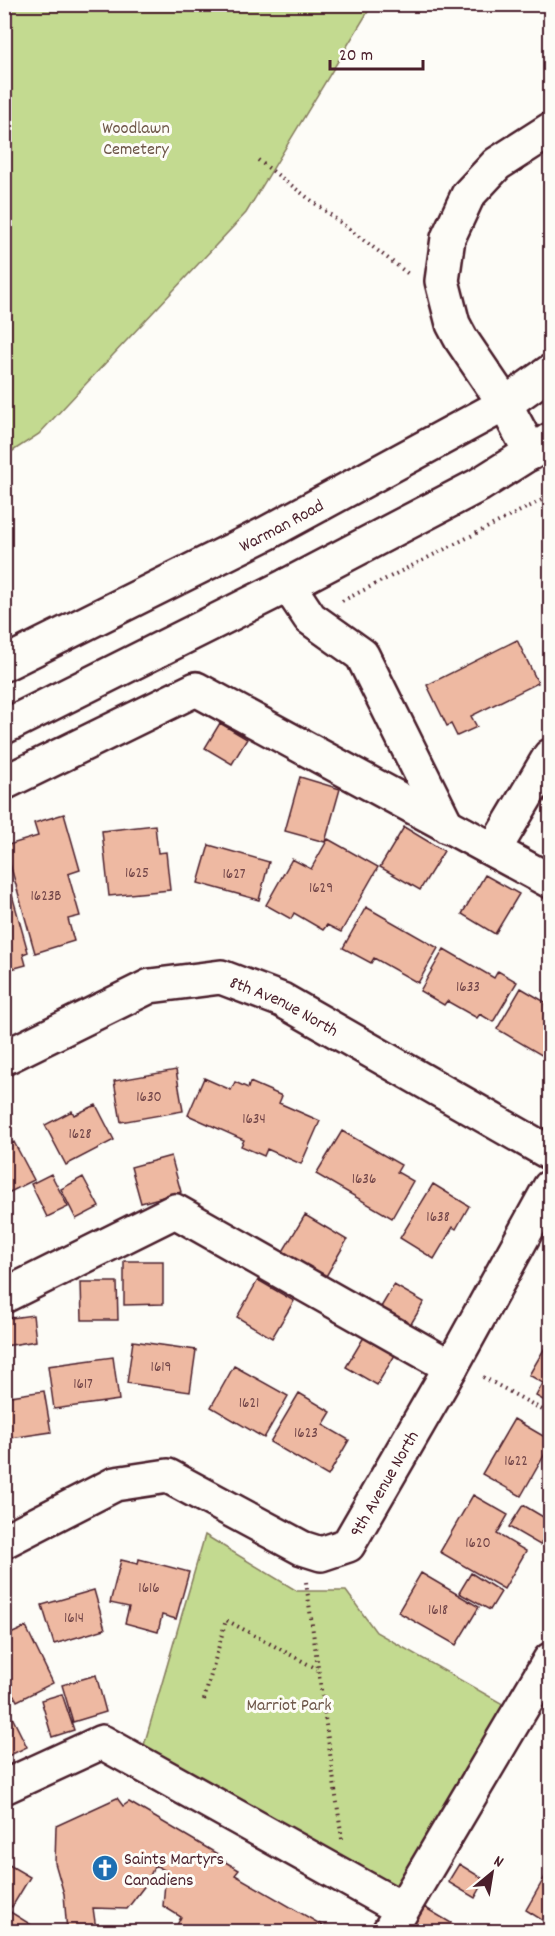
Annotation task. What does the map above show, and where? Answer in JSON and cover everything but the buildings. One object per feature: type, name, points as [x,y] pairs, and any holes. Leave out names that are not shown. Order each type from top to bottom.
[{"type":"street","points":[[4,727],[288,585],[479,485],[541,446],[505,404],[460,339],[453,324],[442,281],[448,238],[468,195],[497,164],[550,129]]},
{"type":"street","name":"Warman Road","points":[[4,664],[267,533],[505,404],[550,372]]},
{"type":"street","points":[[288,585],[310,618],[362,655],[447,826]]},
{"type":"street","points":[[4,783],[196,689],[550,881]]},
{"type":"street","points":[[494,850],[550,756]]},
{"type":"street","name":"8th Avenue North","points":[[4,1058],[150,986],[221,977],[282,1000],[550,1153]]},
{"type":"street","name":"9th Avenue North","points":[[4,1541],[116,1484],[168,1476],[302,1548],[321,1554],[348,1545],[465,1371],[550,1187]]},
{"type":"street","points":[[4,1296],[175,1211],[465,1371]]},
{"type":"street","points":[[4,1788],[102,1742],[348,1880],[396,1920],[550,1660]]},
{"type":"path","points":[[258,160],[385,258],[446,300]]},
{"type":"path","points":[[465,1371],[550,1414]]},
{"type":"path","points":[[306,1582],[348,1880]]},
{"type":"path","points":[[204,1700],[226,1620],[318,1670]]},
{"type":"green space","name":"Woodlawn Cemetery","points":[[5,4],[372,5],[246,213],[39,434],[5,456]]},
{"type":"green space","name":"Marriot Park","points":[[205,1535],[297,1591],[346,1591],[376,1632],[508,1707],[401,1895],[142,1752]]},
{"type":"place","name":"Saints Martyrs Canadiens","points":[[105,1868]]}]
